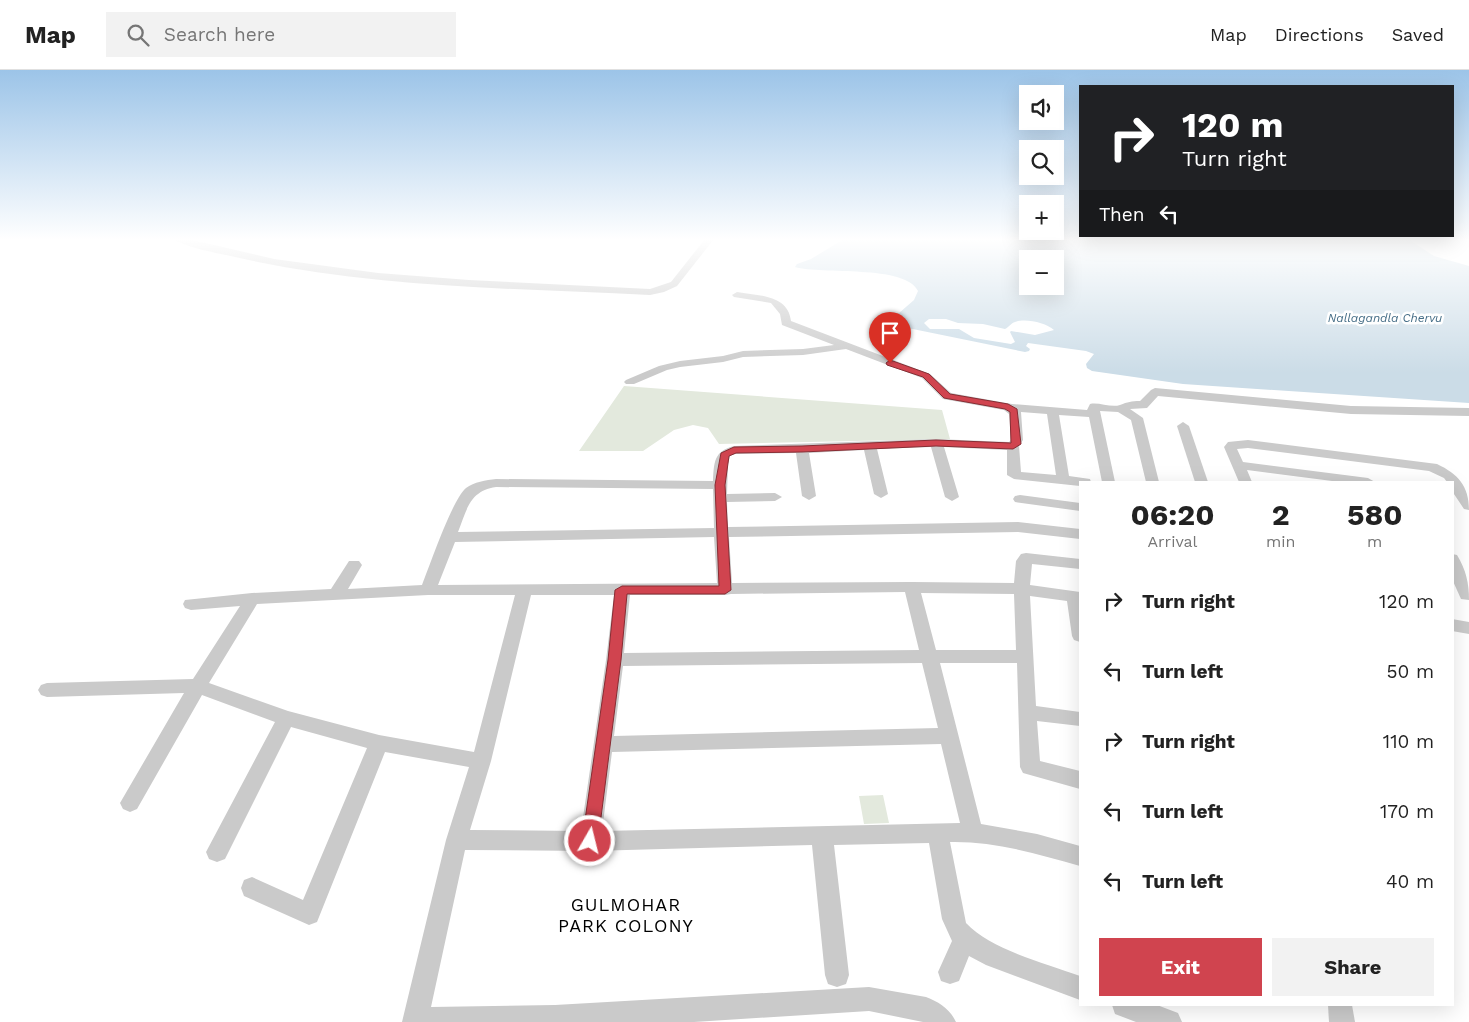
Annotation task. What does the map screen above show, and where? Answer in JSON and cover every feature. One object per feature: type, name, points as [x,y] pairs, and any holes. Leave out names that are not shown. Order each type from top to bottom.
[{"type":"street","points":[[507,283],[650,292],[674,283]]},
{"type":"street","points":[[737,295],[774,302],[785,313],[786,322],[926,376],[947,396],[1011,408],[1054,413],[1094,413]]},
{"type":"street","points":[[630,382],[663,368],[680,364],[723,359],[742,354],[803,352],[849,346]]},
{"type":"street","points":[[1121,409],[1129,404],[1143,405],[1155,392],[1351,410],[1469,412]]},
{"type":"street","points":[[1109,481],[1094,407],[1121,409],[1137,418],[1153,481]]},
{"type":"street","points":[[1011,408],[1015,413],[1017,440],[1013,446],[1016,480],[1079,481]]},
{"type":"street","points":[[1054,413],[1063,480]]},
{"type":"street","points":[[1183,426],[1202,481]]},
{"type":"street","points":[[725,590],[720,491],[723,459],[728,452],[734,450],[936,443],[1013,446]]},
{"type":"street","points":[[936,443],[952,497]]},
{"type":"street","points":[[1245,481],[1230,447],[1240,444],[1422,465],[1432,467],[1449,475],[1452,481]]},
{"type":"street","points":[[870,446],[880,494]]},
{"type":"street","points":[[802,449],[809,496]]},
{"type":"street","points":[[1237,465],[1282,477],[1351,481]]},
{"type":"street","points":[[428,590],[466,496],[472,490],[483,485],[496,483],[720,491],[775,497]]},
{"type":"street","points":[[1454,485],[1461,498]]},
{"type":"street","points":[[1020,500],[1079,507]]},
{"type":"street","points":[[450,537],[1018,527],[1079,534]]},
{"type":"street","points":[[1079,564],[1026,558],[1024,561],[1022,589],[1030,767],[1079,780]]},
{"type":"street","points":[[337,593],[354,565]]},
{"type":"street","points":[[1454,565],[1463,594]]},
{"type":"street","points":[[912,587],[973,832]]},
{"type":"street","points":[[191,604],[337,593],[428,590],[725,590],[912,587],[1022,589],[1077,598],[1079,623]]},
{"type":"street","points":[[524,590],[481,761],[457,840],[415,1021],[555,1020],[678,1016],[869,999],[926,1009],[943,1022]]},
{"type":"street","points":[[590,841],[615,660],[622,590]]},
{"type":"street","points":[[130,803],[198,686],[252,599]]},
{"type":"street","points":[[1454,625],[1469,628]]},
{"type":"street","points":[[615,660],[929,656],[1026,657]]},
{"type":"street","points":[[47,690],[198,686],[286,718],[379,743],[481,761]]},
{"type":"street","points":[[1027,712],[1079,719]]},
{"type":"street","points":[[217,852],[286,718]]},
{"type":"street","points":[[604,744],[949,736]]},
{"type":"street","points":[[252,888],[309,914],[379,743]]},
{"type":"street","points":[[457,840],[590,841],[973,832],[1037,844],[1079,856]]},
{"type":"street","points":[[938,833],[953,920],[957,930],[965,939],[986,952],[1079,988]]},
{"type":"street","points":[[822,835],[837,975]]},
{"type":"street","points":[[950,972],[965,939]]},
{"type":"street","points":[[1127,1006],[1169,1022]]},
{"type":"street","points":[[1340,1006],[1342,1022]]},
{"type":"shaded area","points":[[624,386],[942,410],[950,439],[719,444],[708,428],[693,425],[674,430],[643,451],[579,451]]},
{"type":"shaded area","points":[[883,795],[889,823],[864,824],[859,796]]},
{"type":"water","name":"Nallagandla Chervu","points":[[910,283],[1019,283],[1019,295],[1064,295],[1064,283],[1469,283],[1469,403],[1183,384],[1092,371],[1087,368],[1086,364],[1094,354],[1086,351],[1028,343],[1026,346],[1030,349],[1025,352],[894,324],[891,320],[914,300],[918,291]],"holes":[[[929,319],[946,319],[958,323],[983,324],[1005,329],[1015,322],[1030,321],[1046,325],[1054,330],[1035,335],[1011,331],[1015,342],[1011,344],[974,338],[959,329],[930,329],[924,323]]]},
{"type":"district","name":"GULMOHAR PARK COLONY","points":[[626,914]]},
{"type":"route","points":[[590,841],[615,660],[622,590],[725,590],[720,485],[724,455],[734,450],[855,448],[936,443],[1013,446],[1016,444],[1014,410],[1008,407],[947,396],[926,376],[890,363]]}]
